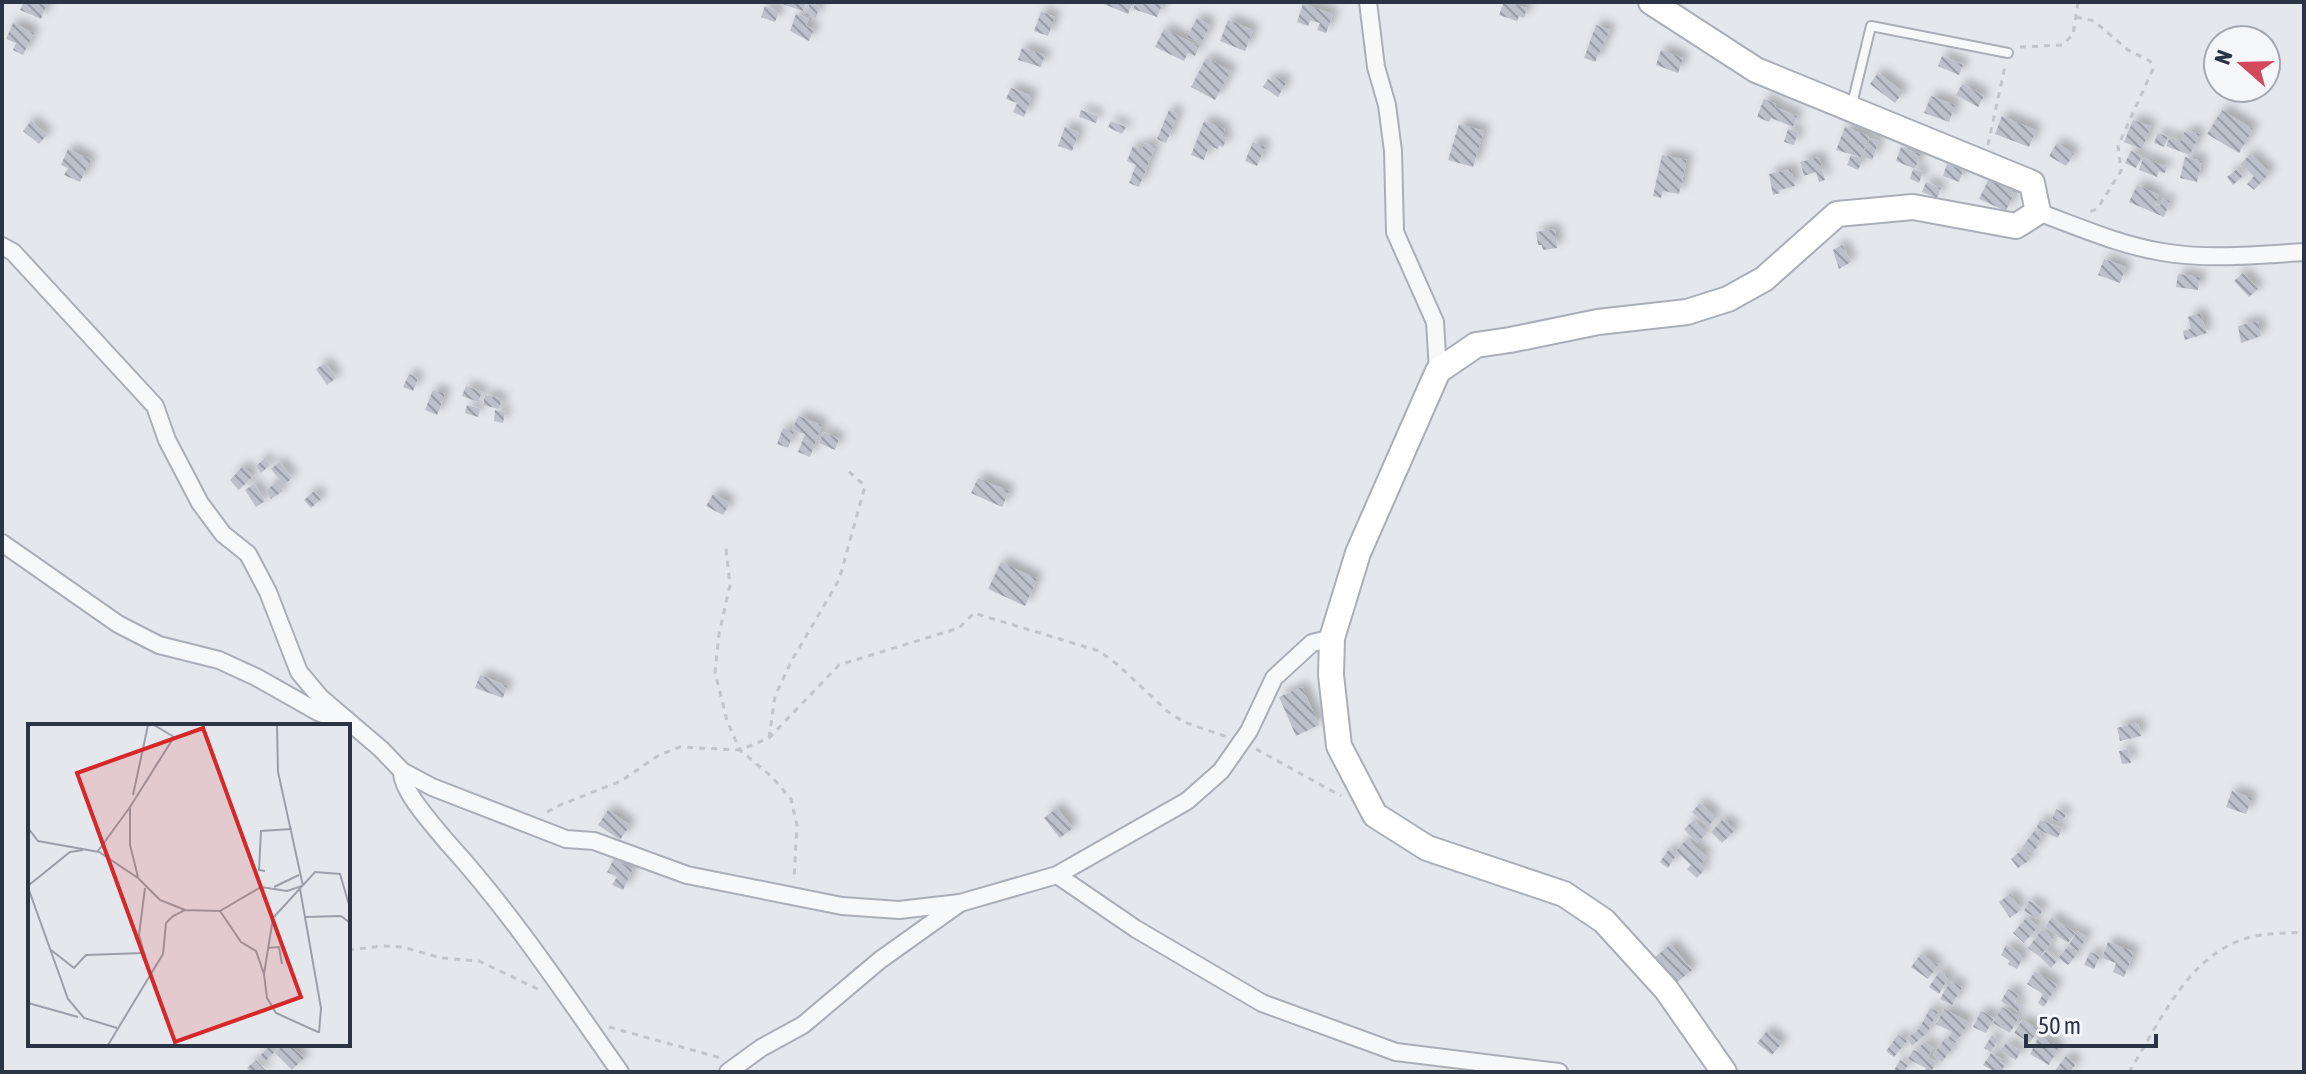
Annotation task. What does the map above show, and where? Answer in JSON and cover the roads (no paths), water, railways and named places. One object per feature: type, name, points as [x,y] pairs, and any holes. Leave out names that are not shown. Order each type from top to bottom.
[{"type":"street","points":[[1368,2],[1376,67],[1387,105],[1393,151],[1395,232],[1435,322],[1438,371],[1358,553],[1332,638],[1331,675],[1339,746],[1375,815],[1427,848],[1564,894],[1604,921],[1666,989],[1724,1072]]},
{"type":"street","points":[[1651,2],[1756,70],[2032,183],[2038,212]]},
{"type":"street","points":[[1438,371],[1476,345],[1598,322],[1687,312],[1728,299],[1764,279],[1837,214],[1913,207],[2016,226],[2038,212]]},
{"type":"street","points":[[2038,212],[2107,238],[2163,252],[2226,257],[2304,252]]},
{"type":"street","points":[[2,246],[13,252],[155,406],[167,440],[200,503],[223,534],[248,554],[268,592],[299,672],[320,697],[402,771],[432,787],[566,839],[594,841],[687,875],[842,906],[899,910],[960,903],[1057,875],[1187,801],[1221,771],[1242,741],[1274,678],[1312,643],[1332,638]]},
{"type":"street","points":[[2,543],[118,624],[159,645],[219,660],[346,724]]},
{"type":"street","points":[[350,725],[356,728]]},
{"type":"street","points":[[402,771],[402,781],[433,826],[485,883],[620,1072]]},
{"type":"street","points":[[1057,875],[1136,929],[1262,1003],[1396,1052],[1559,1072]]},
{"type":"street","points":[[728,1072],[761,1048],[803,1025],[880,960],[960,903]]},
{"type":"lane","points":[[1851,110],[1871,26],[2008,53]]}]
